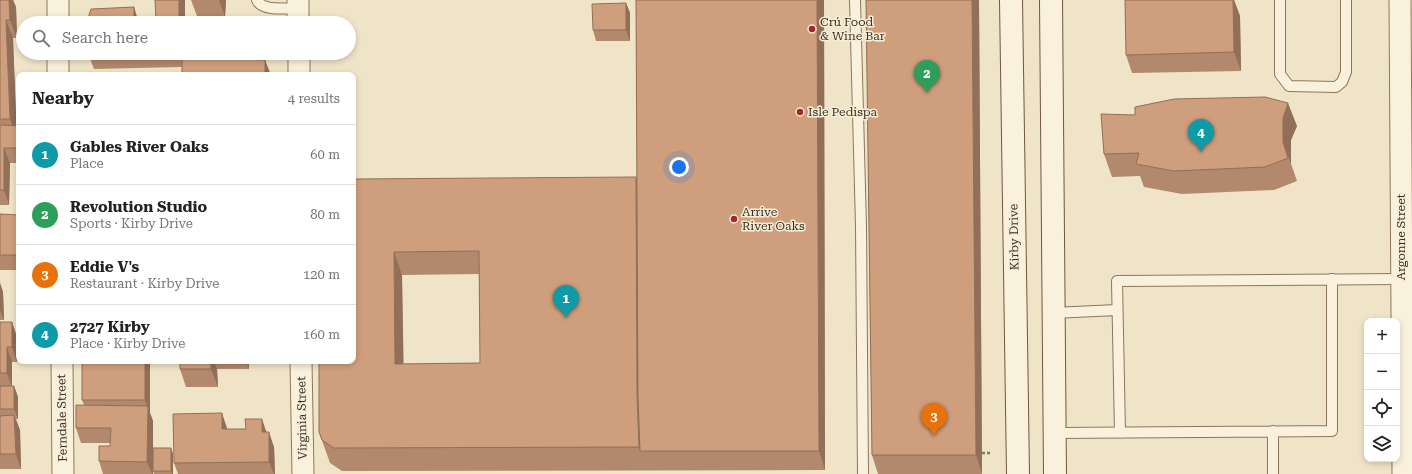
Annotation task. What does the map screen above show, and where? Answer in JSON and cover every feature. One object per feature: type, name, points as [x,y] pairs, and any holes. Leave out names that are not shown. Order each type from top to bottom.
[{"type":"main road","name":"Kirby Drive","points":[[1011,0],[1018,474]]},
{"type":"main road","points":[[1050,0],[1055,474]]},
{"type":"street","points":[[58,0],[58,16]]},
{"type":"street","name":"Argonne Street","points":[[1400,0],[1407,215],[1401,279],[1403,474]]},
{"type":"street","points":[[58,60],[58,72]]},
{"type":"street","points":[[299,60],[299,72]]},
{"type":"street","name":"Ferndale Street","points":[[62,364],[63,474]]},
{"type":"street","name":"Virginia Street","points":[[301,364],[302,474]]},
{"type":"lane","points":[[257,0],[258,3],[265,8],[298,10]]},
{"type":"lane","points":[[855,0],[861,226],[863,474]]},
{"type":"lane","points":[[1280,0],[1280,74],[1289,86],[1336,87],[1342,82],[1346,72],[1346,0]]},
{"type":"lane","points":[[1054,433],[1332,432],[1332,279]]},
{"type":"lane","points":[[1120,432],[1117,281],[1401,279]]},
{"type":"lane","points":[[1053,313],[1117,310]]},
{"type":"lane","points":[[1272,474],[1273,432]]},
{"type":"path","points":[[982,452],[990,452]]},
{"type":"building","points":[[0,0],[9,0],[10,20],[6,20],[10,119],[0,119]]},
{"type":"building","points":[[155,0],[179,0],[179,16],[156,16]]},
{"type":"building","name":"Arrive River Oaks","points":[[636,0],[817,0],[819,451],[640,451],[638,398]]},
{"type":"building","points":[[866,0],[972,0],[976,455],[872,455]]},
{"type":"building","points":[[1125,0],[1233,0],[1234,52],[1126,55]]},
{"type":"building","points":[[626,3],[626,30],[593,30],[592,4]]},
{"type":"building","points":[[134,7],[134,16],[89,16],[91,9]]},
{"type":"building","points":[[182,60],[265,60],[265,72],[182,72]]},
{"type":"building","points":[[1265,97],[1288,103],[1283,118],[1283,142],[1288,158],[1265,167],[1174,171],[1136,164],[1139,153],[1104,154],[1101,114],[1135,115],[1135,107],[1174,99]]},
{"type":"building","points":[[0,125],[16,126],[16,148],[4,148],[4,190],[0,190]]},
{"type":"building","points":[[636,177],[637,394],[639,447],[334,448],[322,440],[319,432],[319,364],[356,364],[356,179]],"holes":[[[479,251],[480,363],[395,364],[394,252]]]},
{"type":"building","points":[[0,214],[16,215],[16,255],[0,255]]},
{"type":"building","points":[[0,322],[12,322],[12,347],[7,347],[7,373],[0,373]]},
{"type":"building","points":[[82,364],[145,364],[145,400],[82,400]]},
{"type":"building","points":[[180,364],[211,364],[211,369],[180,369]]},
{"type":"building","points":[[0,386],[14,386],[14,409],[0,409]]},
{"type":"building","points":[[76,405],[148,406],[147,462],[99,461],[99,446],[110,446],[111,428],[76,428]]},
{"type":"building","points":[[222,413],[222,429],[246,429],[245,419],[262,419],[262,432],[269,432],[269,462],[174,463],[173,414]]},
{"type":"building","points":[[14,415],[16,454],[0,454],[0,416]]},
{"type":"building","points":[[153,448],[171,448],[171,471],[153,471]]},
{"type":"place","name":"Crú Food & Wine Bar","points":[[812,29]]},
{"type":"place","name":"Revolution Studio","points":[[927,93]]},
{"type":"place","name":"Isle Pedispa","points":[[800,112]]},
{"type":"place","name":"2727 Kirby","points":[[1201,152]]},
{"type":"place","name":"Arrive River Oaks","points":[[734,219]]},
{"type":"place","name":"Gables River Oaks","points":[[566,318]]},
{"type":"place","name":"Eddie V's","points":[[934,436]]}]
